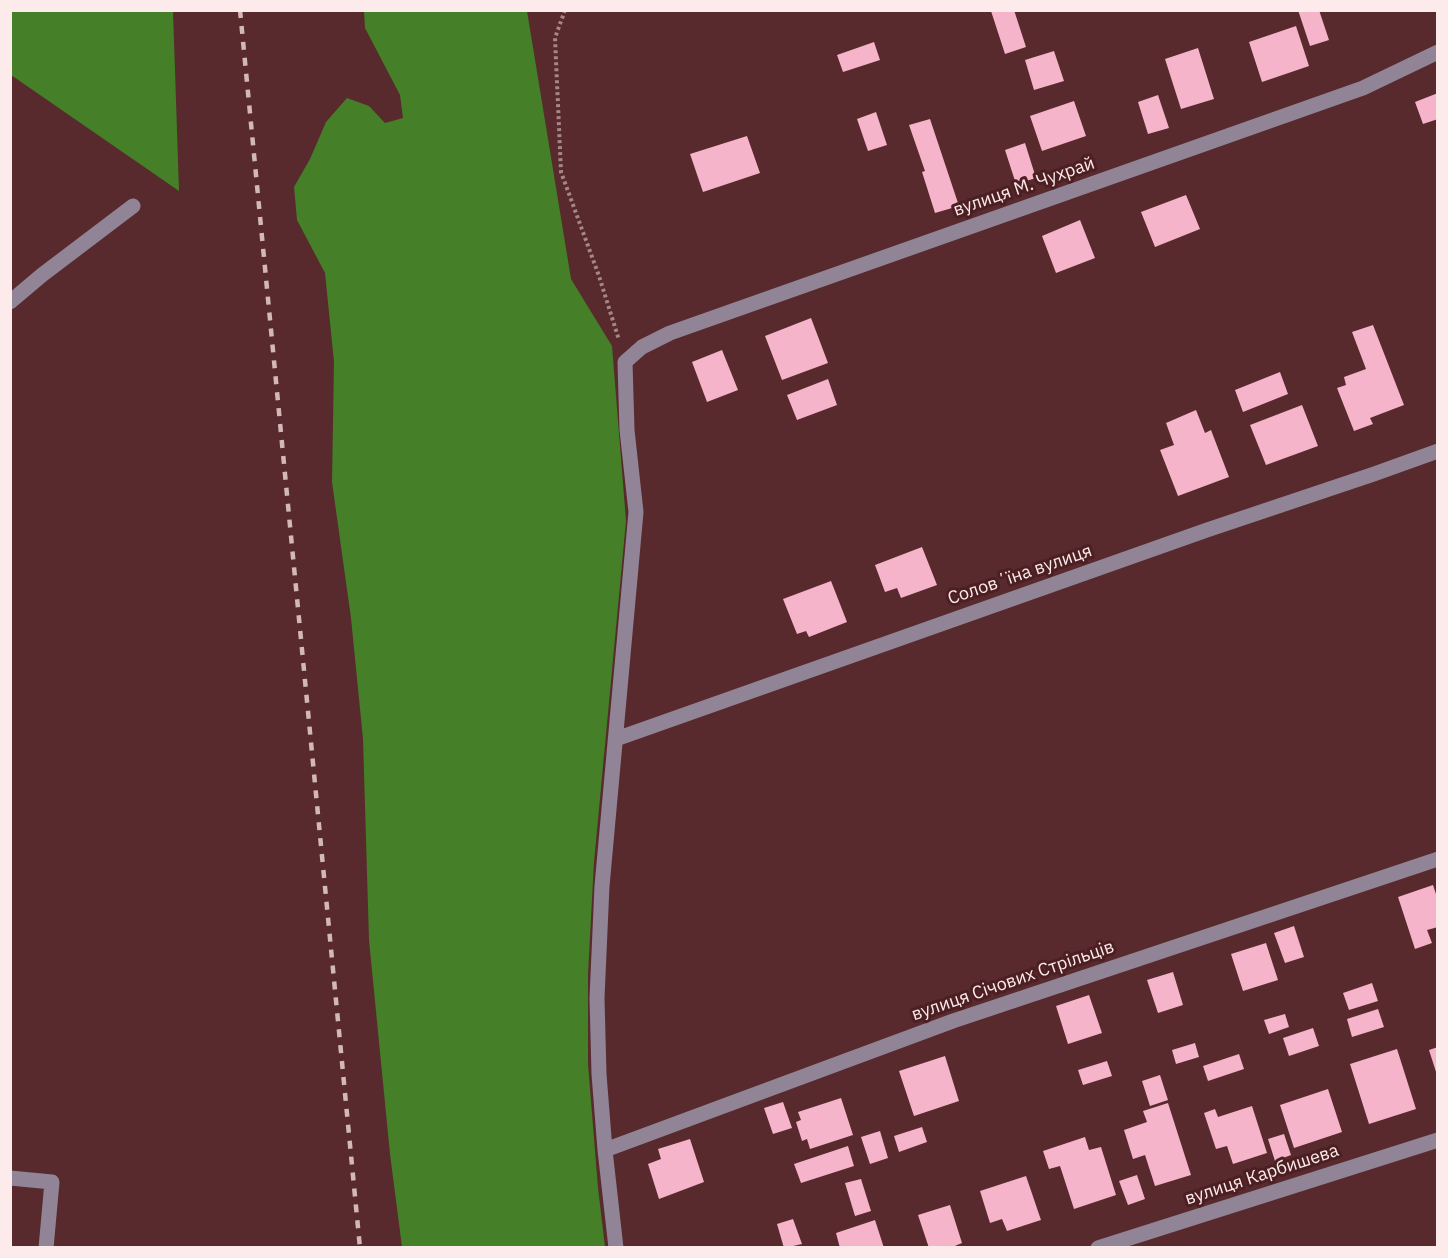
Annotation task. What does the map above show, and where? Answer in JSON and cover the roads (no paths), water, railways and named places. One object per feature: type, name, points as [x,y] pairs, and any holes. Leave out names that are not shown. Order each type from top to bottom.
[{"type":"street","name":"вулиця М. Чухрай","points":[[616,739],[636,512],[627,430],[625,362],[642,347],[670,333],[1363,88],[1437,52]]},
{"type":"street","points":[[10,302],[133,206]]},
{"type":"street","name":"Соловʼїна вулиця","points":[[616,739],[1437,451]]},
{"type":"street","points":[[616,739],[602,886],[597,998],[598,1074],[604,1150],[616,1248]]},
{"type":"street","name":"вулиця Січових Стрільців","points":[[604,1150],[953,1021],[1437,859]]},
{"type":"street","name":"вулиця Карбишева","points":[[1098,1248],[1437,1140]]},
{"type":"street","points":[[10,1178],[52,1182],[46,1248]]},
{"type":"railway","points":[[240,10],[360,1248]]}]
